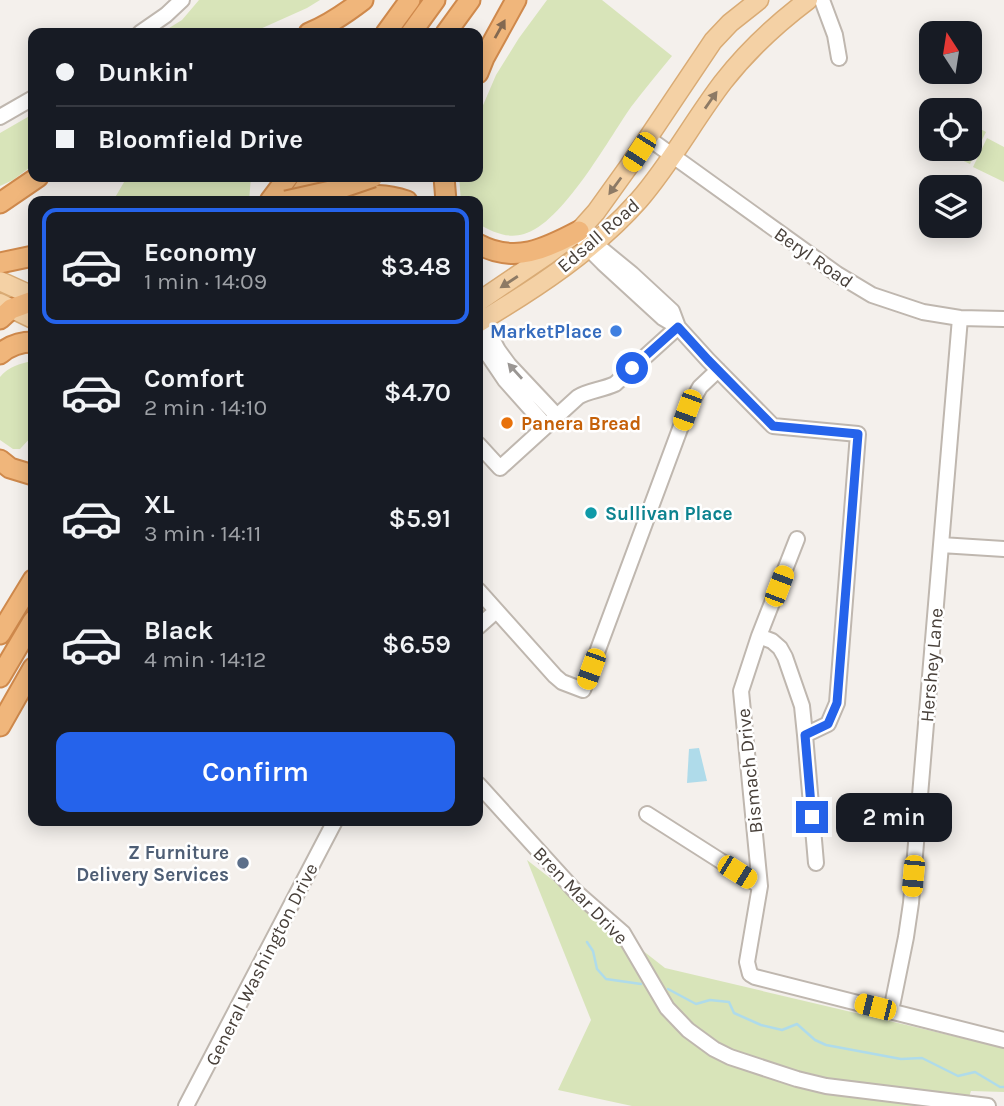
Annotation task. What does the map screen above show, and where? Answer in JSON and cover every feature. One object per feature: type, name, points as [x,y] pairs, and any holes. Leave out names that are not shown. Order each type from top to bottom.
[{"type":"highway","points":[[321,28],[363,0]]},
{"type":"highway","points":[[390,28],[410,0]]},
{"type":"highway","points":[[415,28],[435,0]]},
{"type":"highway","points":[[450,28],[470,0]]},
{"type":"highway","points":[[483,60],[516,0]]},
{"type":"highway","points":[[0,203],[31,182]]},
{"type":"highway","points":[[308,196],[358,182]]},
{"type":"highway","points":[[363,196],[394,196]]},
{"type":"highway","points":[[483,247],[507,254],[531,252],[587,240]]},
{"type":"highway","points":[[0,263],[28,257]]},
{"type":"highway","points":[[4,310],[28,301]]},
{"type":"highway","points":[[0,354],[8,347],[28,342]]},
{"type":"highway","points":[[0,460],[10,468],[28,473]]},
{"type":"highway","points":[[0,635],[28,588]]},
{"type":"highway","points":[[0,677],[28,629]]},
{"type":"highway","points":[[0,726],[28,677]]},
{"type":"highway","points":[[0,733],[28,700]]},
{"type":"main road","name":"Edsall Road","points":[[483,299],[530,268],[587,240],[596,212],[713,41],[730,23],[759,0]]},
{"type":"main road","name":"Edsall Road","points":[[483,320],[556,273],[587,240],[639,200],[746,55],[764,36],[808,0]]},
{"type":"main road","points":[[0,281],[28,296]]},
{"type":"main road","points":[[4,310],[28,317]]},
{"type":"street","points":[[147,28],[182,0]]},
{"type":"street","points":[[822,0],[835,35],[839,58]]},
{"type":"street","points":[[0,117],[28,101]]},
{"type":"street","name":"Beryl Road","points":[[648,138],[837,274],[872,295],[923,312],[960,318],[1004,319]]},
{"type":"street","points":[[587,240],[663,318],[678,327],[773,426],[858,434],[837,703],[828,724],[805,735]]},
{"type":"street","name":"Hershey Lane","points":[[891,1011],[911,903],[960,318]]},
{"type":"street","points":[[483,327],[551,421]]},
{"type":"street","points":[[483,449],[500,468],[583,393],[603,390],[615,384],[678,327]]},
{"type":"street","points":[[483,347],[505,380],[551,421]]},
{"type":"street","points":[[483,596],[555,676],[562,682],[583,690],[687,410],[700,387],[718,370]]},
{"type":"street","name":"Bismach Drive","points":[[797,539],[759,636],[741,691],[760,886],[747,962],[750,974],[755,977],[858,1009],[891,1011]]},
{"type":"street","points":[[942,545],[1004,549]]},
{"type":"street","points":[[483,623],[496,611]]},
{"type":"street","points":[[759,636],[772,641],[780,648],[802,706],[816,863]]},
{"type":"street","name":"Bren Mar Drive","points":[[483,790],[576,892],[623,933],[667,1007],[688,1030],[713,1049],[797,1079],[826,1086],[988,1106]]},
{"type":"street","points":[[647,814],[760,886]]},
{"type":"street","name":"General Washington Drive","points":[[186,1106],[332,826]]},
{"type":"street","points":[[891,1011],[1004,1040]]},
{"type":"green space","points":[[199,0],[320,0],[262,28],[169,28],[182,20]]},
{"type":"green space","points":[[547,0],[602,0],[672,56],[631,107],[583,179],[554,215],[539,227],[524,234],[506,235],[483,226],[483,196],[461,196],[459,182],[483,182],[483,105],[496,75]]},
{"type":"green space","points":[[28,117],[28,169],[0,186],[0,133]]},
{"type":"green space","points":[[987,138],[1004,147],[1004,182],[973,167],[976,161],[982,161],[982,148]]},
{"type":"green space","points":[[124,182],[251,182],[249,196],[116,196]]},
{"type":"green space","points":[[28,362],[28,440],[20,449],[13,449],[0,440],[0,377]]},
{"type":"green space","points":[[527,860],[665,968],[1004,1048],[1004,1092],[971,1091],[966,1106],[632,1106],[558,1090],[591,1020]]},
{"type":"water","points":[[699,748],[707,781],[687,783],[689,749]]},
{"type":"waterway","points":[[587,942],[593,951],[597,969],[606,979],[641,984]]},
{"type":"waterway","points":[[668,989],[696,1004],[710,1000],[729,1002],[734,1013],[761,1025],[782,1030],[797,1024],[815,1040],[826,1045],[901,1059],[922,1058],[958,1076],[975,1072],[1004,1087]]},
{"type":"place","name":"MarketPlace","points":[[616,331]]},
{"type":"place","name":"Panera Bread","points":[[507,423]]},
{"type":"place","name":"Sullivan Place","points":[[591,513]]},
{"type":"place","name":"Z Furniture Delivery Services","points":[[243,863]]},
{"type":"route","points":[[632,368],[678,327],[773,426],[858,434],[837,703],[828,724],[805,735],[812,817]]}]
